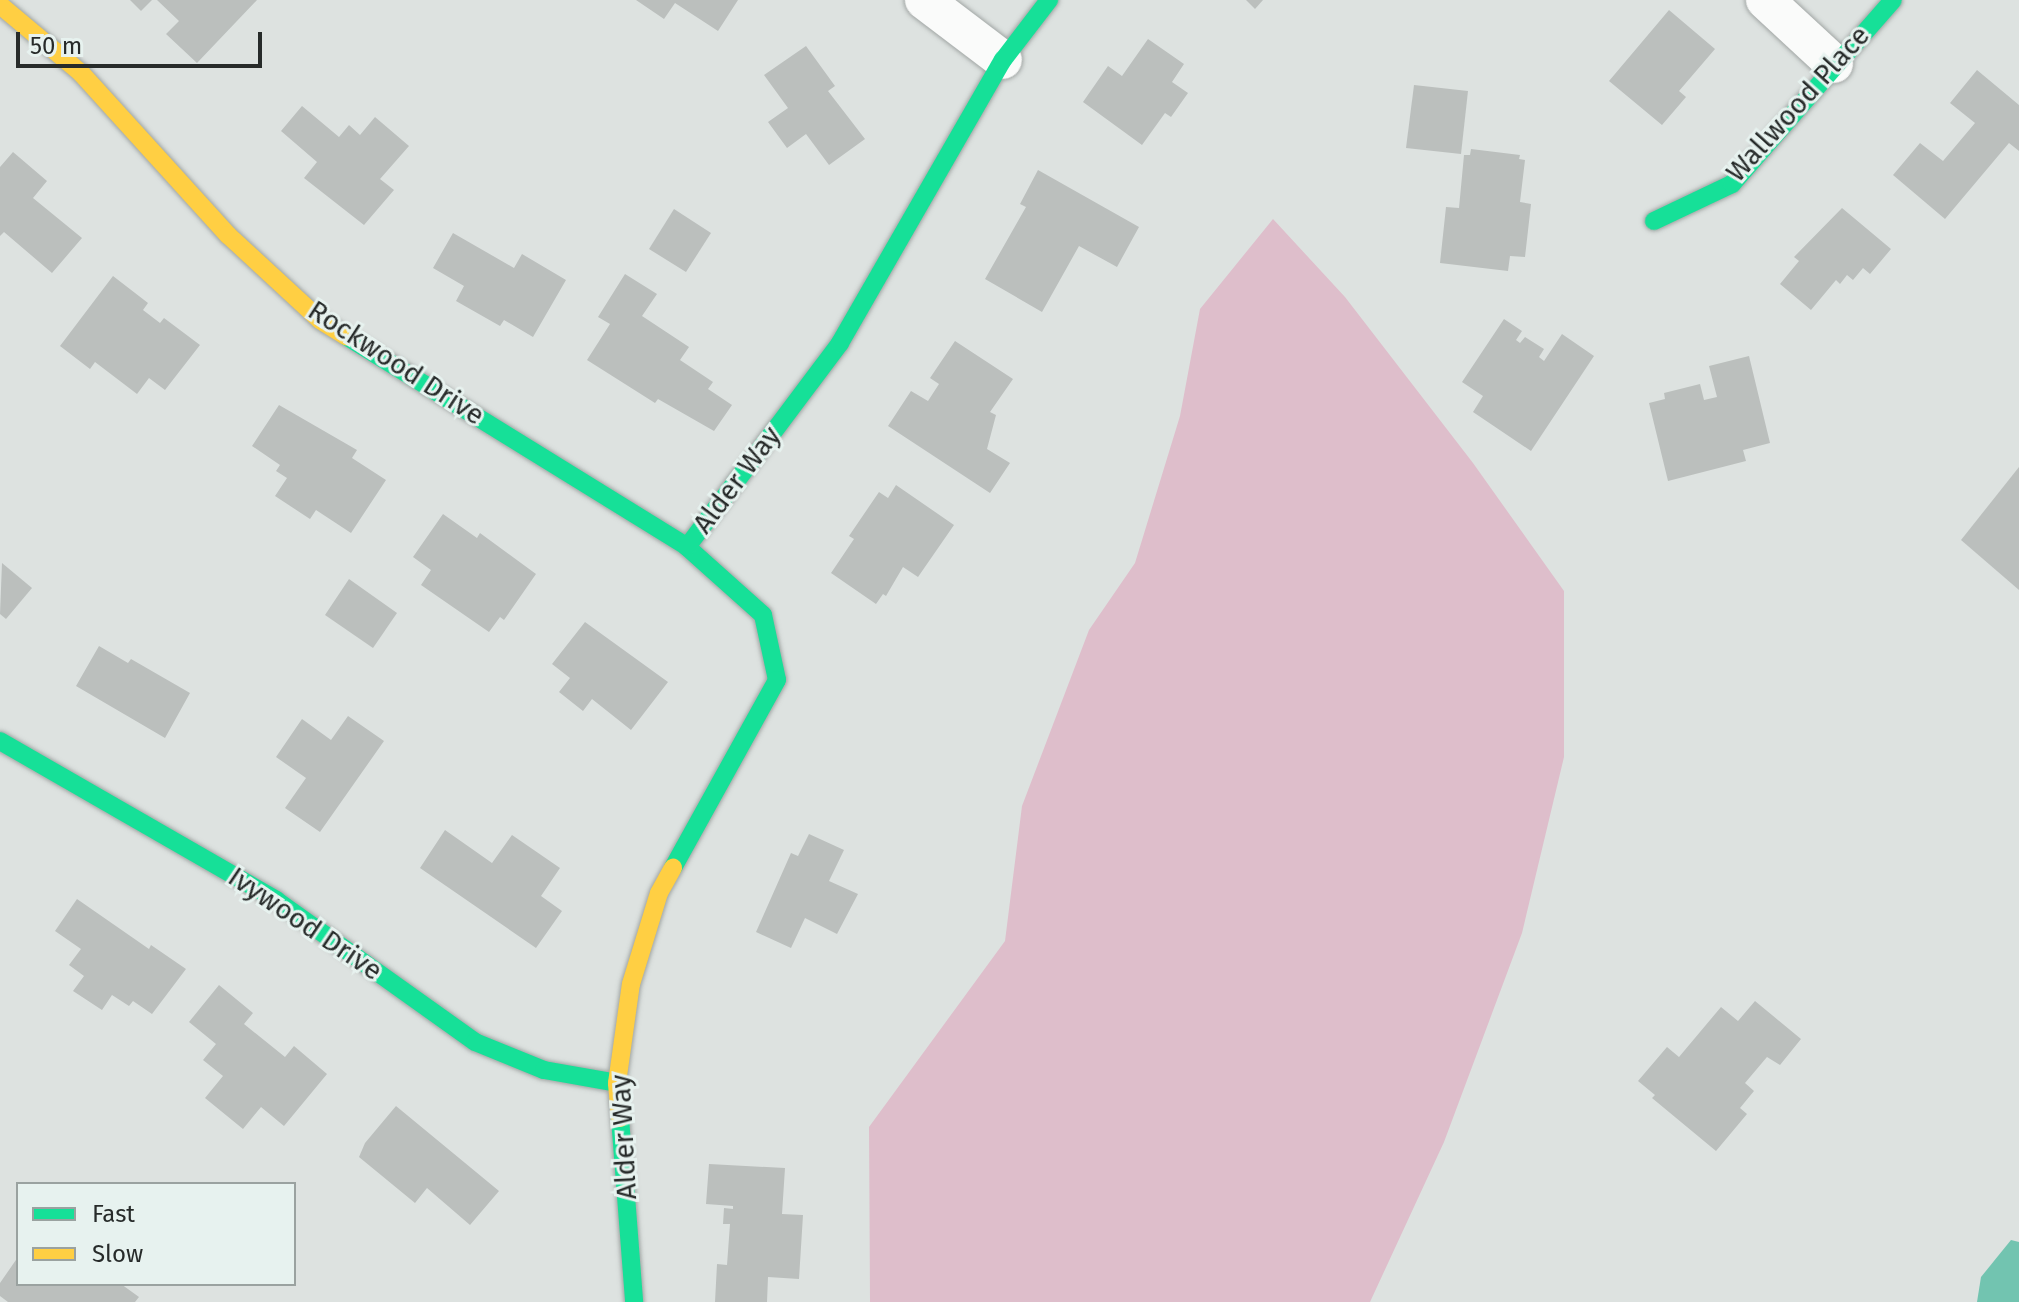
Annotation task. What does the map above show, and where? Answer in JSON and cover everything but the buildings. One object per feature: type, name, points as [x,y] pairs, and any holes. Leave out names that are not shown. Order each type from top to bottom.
[{"type":"street","points":[[924,0],[1003,60]]},
{"type":"street","name":"Alder Way","points":[[634,1302],[617,1083],[631,984],[659,893],[777,680],[763,615],[687,547],[840,343],[1003,60],[1049,0]]},
{"type":"street","points":[[1765,0],[1834,64]]},
{"type":"street","name":"Wallwood Place","points":[[1654,221],[1732,184],[1893,0]]},
{"type":"street","name":"Rockwood Drive","points":[[0,5],[81,73],[228,235],[320,320],[687,547]]},
{"type":"street","name":"Ivywood Drive","points":[[0,741],[276,900],[475,1042],[544,1070],[617,1083]]},
{"type":"shaded area","points":[[1273,219],[1345,297],[1473,463],[1564,591],[1564,757],[1522,933],[1444,1142],[1370,1302],[870,1302],[869,1127],[1005,941],[1022,806],[1089,630],[1135,563],[1180,416],[1200,309]]},
{"type":"shaded area","points":[[2011,1240],[2019,1242],[2019,1302],[1977,1302],[1981,1277]]},
{"type":"traffic: fast","points":[[687,547],[840,343],[1003,60],[1049,0]]},
{"type":"traffic: fast","points":[[1654,221],[1732,184],[1893,0]]},
{"type":"traffic: fast","points":[[346,336],[687,547],[763,615],[777,680],[673,868]]},
{"type":"traffic: fast","points":[[0,741],[276,900],[475,1042],[544,1070],[617,1083]]},
{"type":"traffic: fast","points":[[620,1118],[634,1302]]},
{"type":"traffic: slow","points":[[0,5],[81,73],[228,235],[320,320],[346,336]]},
{"type":"traffic: slow","points":[[620,1118],[617,1083],[631,984],[659,893],[673,868]]}]
